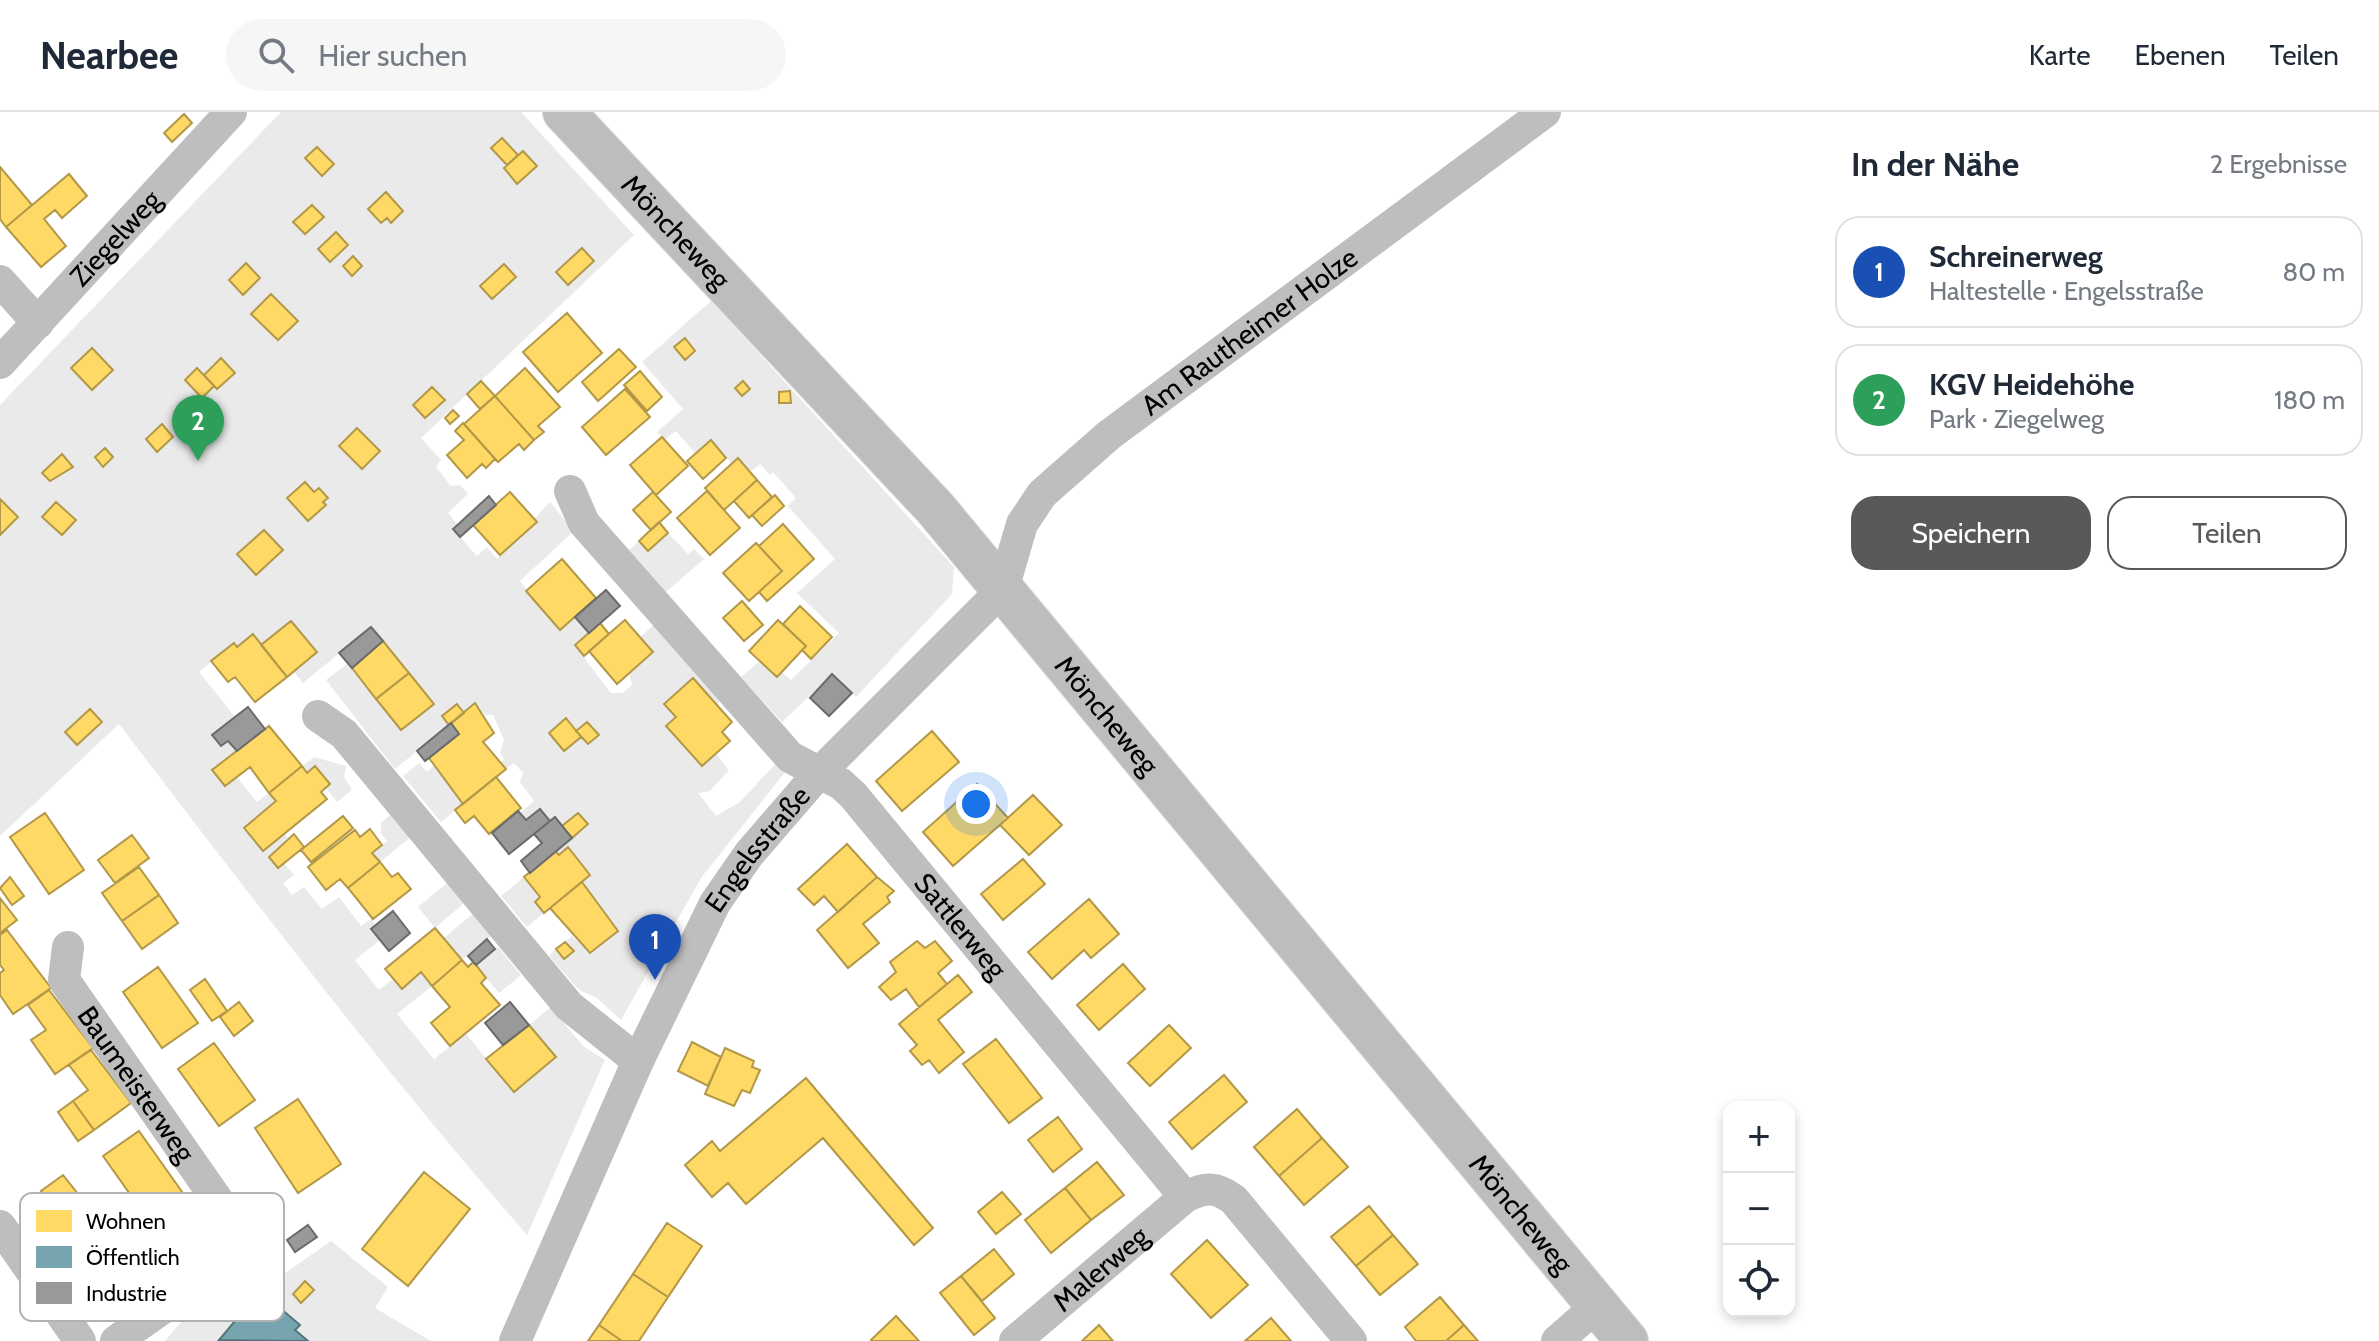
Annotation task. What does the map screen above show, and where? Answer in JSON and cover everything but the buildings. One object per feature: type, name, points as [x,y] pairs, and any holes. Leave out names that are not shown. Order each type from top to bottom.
[{"type":"main road","name":"Möncheweg","points":[[564,112],[935,508],[1627,1341]]},
{"type":"street","name":"Ziegelweg","points":[[0,363],[231,112]]},
{"type":"street","name":"Am Rautheimer Holze","points":[[1003,589],[1022,524],[1042,494],[1064,474],[1109,435],[1545,112]]},
{"type":"street","points":[[0,281],[38,323]]},
{"type":"street","name":"Sattlerweg","points":[[570,491],[584,523],[790,757],[841,784],[853,795],[1185,1197]]},
{"type":"street","name":"Engelsstraße","points":[[515,1341],[638,1061],[715,903],[749,854],[818,774],[1003,589]]},
{"type":"street","points":[[318,716],[344,734],[569,1006],[638,1061]]},
{"type":"street","name":"Baumeisterweg","points":[[68,947],[64,980],[213,1193]]},
{"type":"street","points":[[1185,1197],[1202,1189],[1220,1189],[1234,1200],[1351,1341]]},
{"type":"street","name":"Malerweg","points":[[1015,1341],[1185,1197]]},
{"type":"street","points":[[0,1226],[20,1257]]},
{"type":"street","points":[[1557,1341],[1598,1305]]},
{"type":"street","points":[[61,1321],[73,1339]]},
{"type":"street","name":"Baumeisterweg","points":[[116,1341],[144,1321]]},
{"type":"shaded area","points":[[281,112],[521,112],[634,235],[421,438],[441,460],[436,467],[451,486],[460,485],[468,494],[448,513],[457,524],[453,529],[477,556],[487,547],[497,559],[550,502],[574,531],[520,581],[559,630],[575,617],[589,633],[575,646],[611,693],[623,693],[632,685],[629,673],[653,653],[640,637],[655,624],[722,699],[716,705],[693,678],[664,704],[676,717],[666,726],[701,766],[716,754],[729,770],[710,791],[698,793],[716,816],[740,802],[778,761],[786,771],[701,878],[621,1020],[597,998],[579,990],[549,956],[556,949],[573,951],[565,942],[572,936],[591,953],[617,931],[582,882],[590,874],[568,848],[559,855],[555,851],[587,824],[578,813],[562,826],[555,817],[550,821],[540,809],[526,820],[520,813],[534,801],[520,782],[523,773],[514,763],[506,769],[500,763],[504,759],[500,753],[504,740],[493,715],[485,715],[475,703],[464,713],[456,704],[442,716],[449,725],[395,769],[326,680],[348,663],[401,730],[433,705],[371,627],[303,683],[293,671],[316,652],[291,621],[261,645],[253,635],[237,647],[233,643],[199,672],[235,717],[212,736],[220,746],[228,741],[237,751],[213,771],[225,786],[237,777],[257,802],[269,793],[276,801],[244,828],[263,851],[284,834],[288,838],[269,857],[278,868],[284,863],[294,875],[283,883],[292,895],[304,887],[322,909],[339,897],[361,926],[372,918],[380,940],[355,960],[379,990],[393,979],[402,989],[421,972],[432,986],[397,1014],[434,1059],[466,1034],[514,1092],[556,1057],[529,1025],[551,1007],[583,1046],[605,1060],[527,1235],[370,1047],[119,724],[0,836],[0,405]],"holes":[[[566,719],[576,731],[587,722],[599,736],[588,744],[581,737],[564,751],[549,733]]]},
{"type":"shaded area","points":[[711,301],[954,567],[952,594],[856,697],[832,675],[782,722],[741,677],[760,661],[777,677],[782,672],[791,680],[839,633],[797,593],[835,559],[788,506],[796,498],[773,472],[770,475],[760,464],[750,472],[732,464],[711,440],[695,453],[676,431],[664,440],[657,432],[683,409],[642,362]]},
{"type":"shaded area","points":[[668,533],[688,554],[694,549],[704,559],[666,592],[629,550],[639,541],[648,551]]},
{"type":"shaded area","points":[[314,757],[346,766],[344,777],[352,790],[337,802],[326,788],[330,784],[316,766],[307,773],[302,766]]},
{"type":"shaded area","points":[[419,763],[427,772],[434,765],[463,804],[441,822],[403,776]]},
{"type":"shaded area","points":[[394,811],[413,835],[380,862],[372,853],[387,841],[381,834],[381,823]]},
{"type":"shaded area","points":[[524,877],[540,897],[535,902],[544,913],[527,927],[501,896]]},
{"type":"shaded area","points":[[452,879],[469,899],[435,928],[418,907]]},
{"type":"shaded area","points":[[477,910],[496,932],[462,960],[444,938]]},
{"type":"shaded area","points":[[498,947],[521,975],[499,993],[476,965]]},
{"type":"shaded area","points":[[331,1241],[388,1287],[375,1308],[431,1341],[165,1341],[182,1321],[284,1321],[284,1274]]},
{"type":"place","name":"KGV Heidehöhe","points":[[198,461]]},
{"type":"place","name":"Schreinerweg","points":[[655,980]]}]
